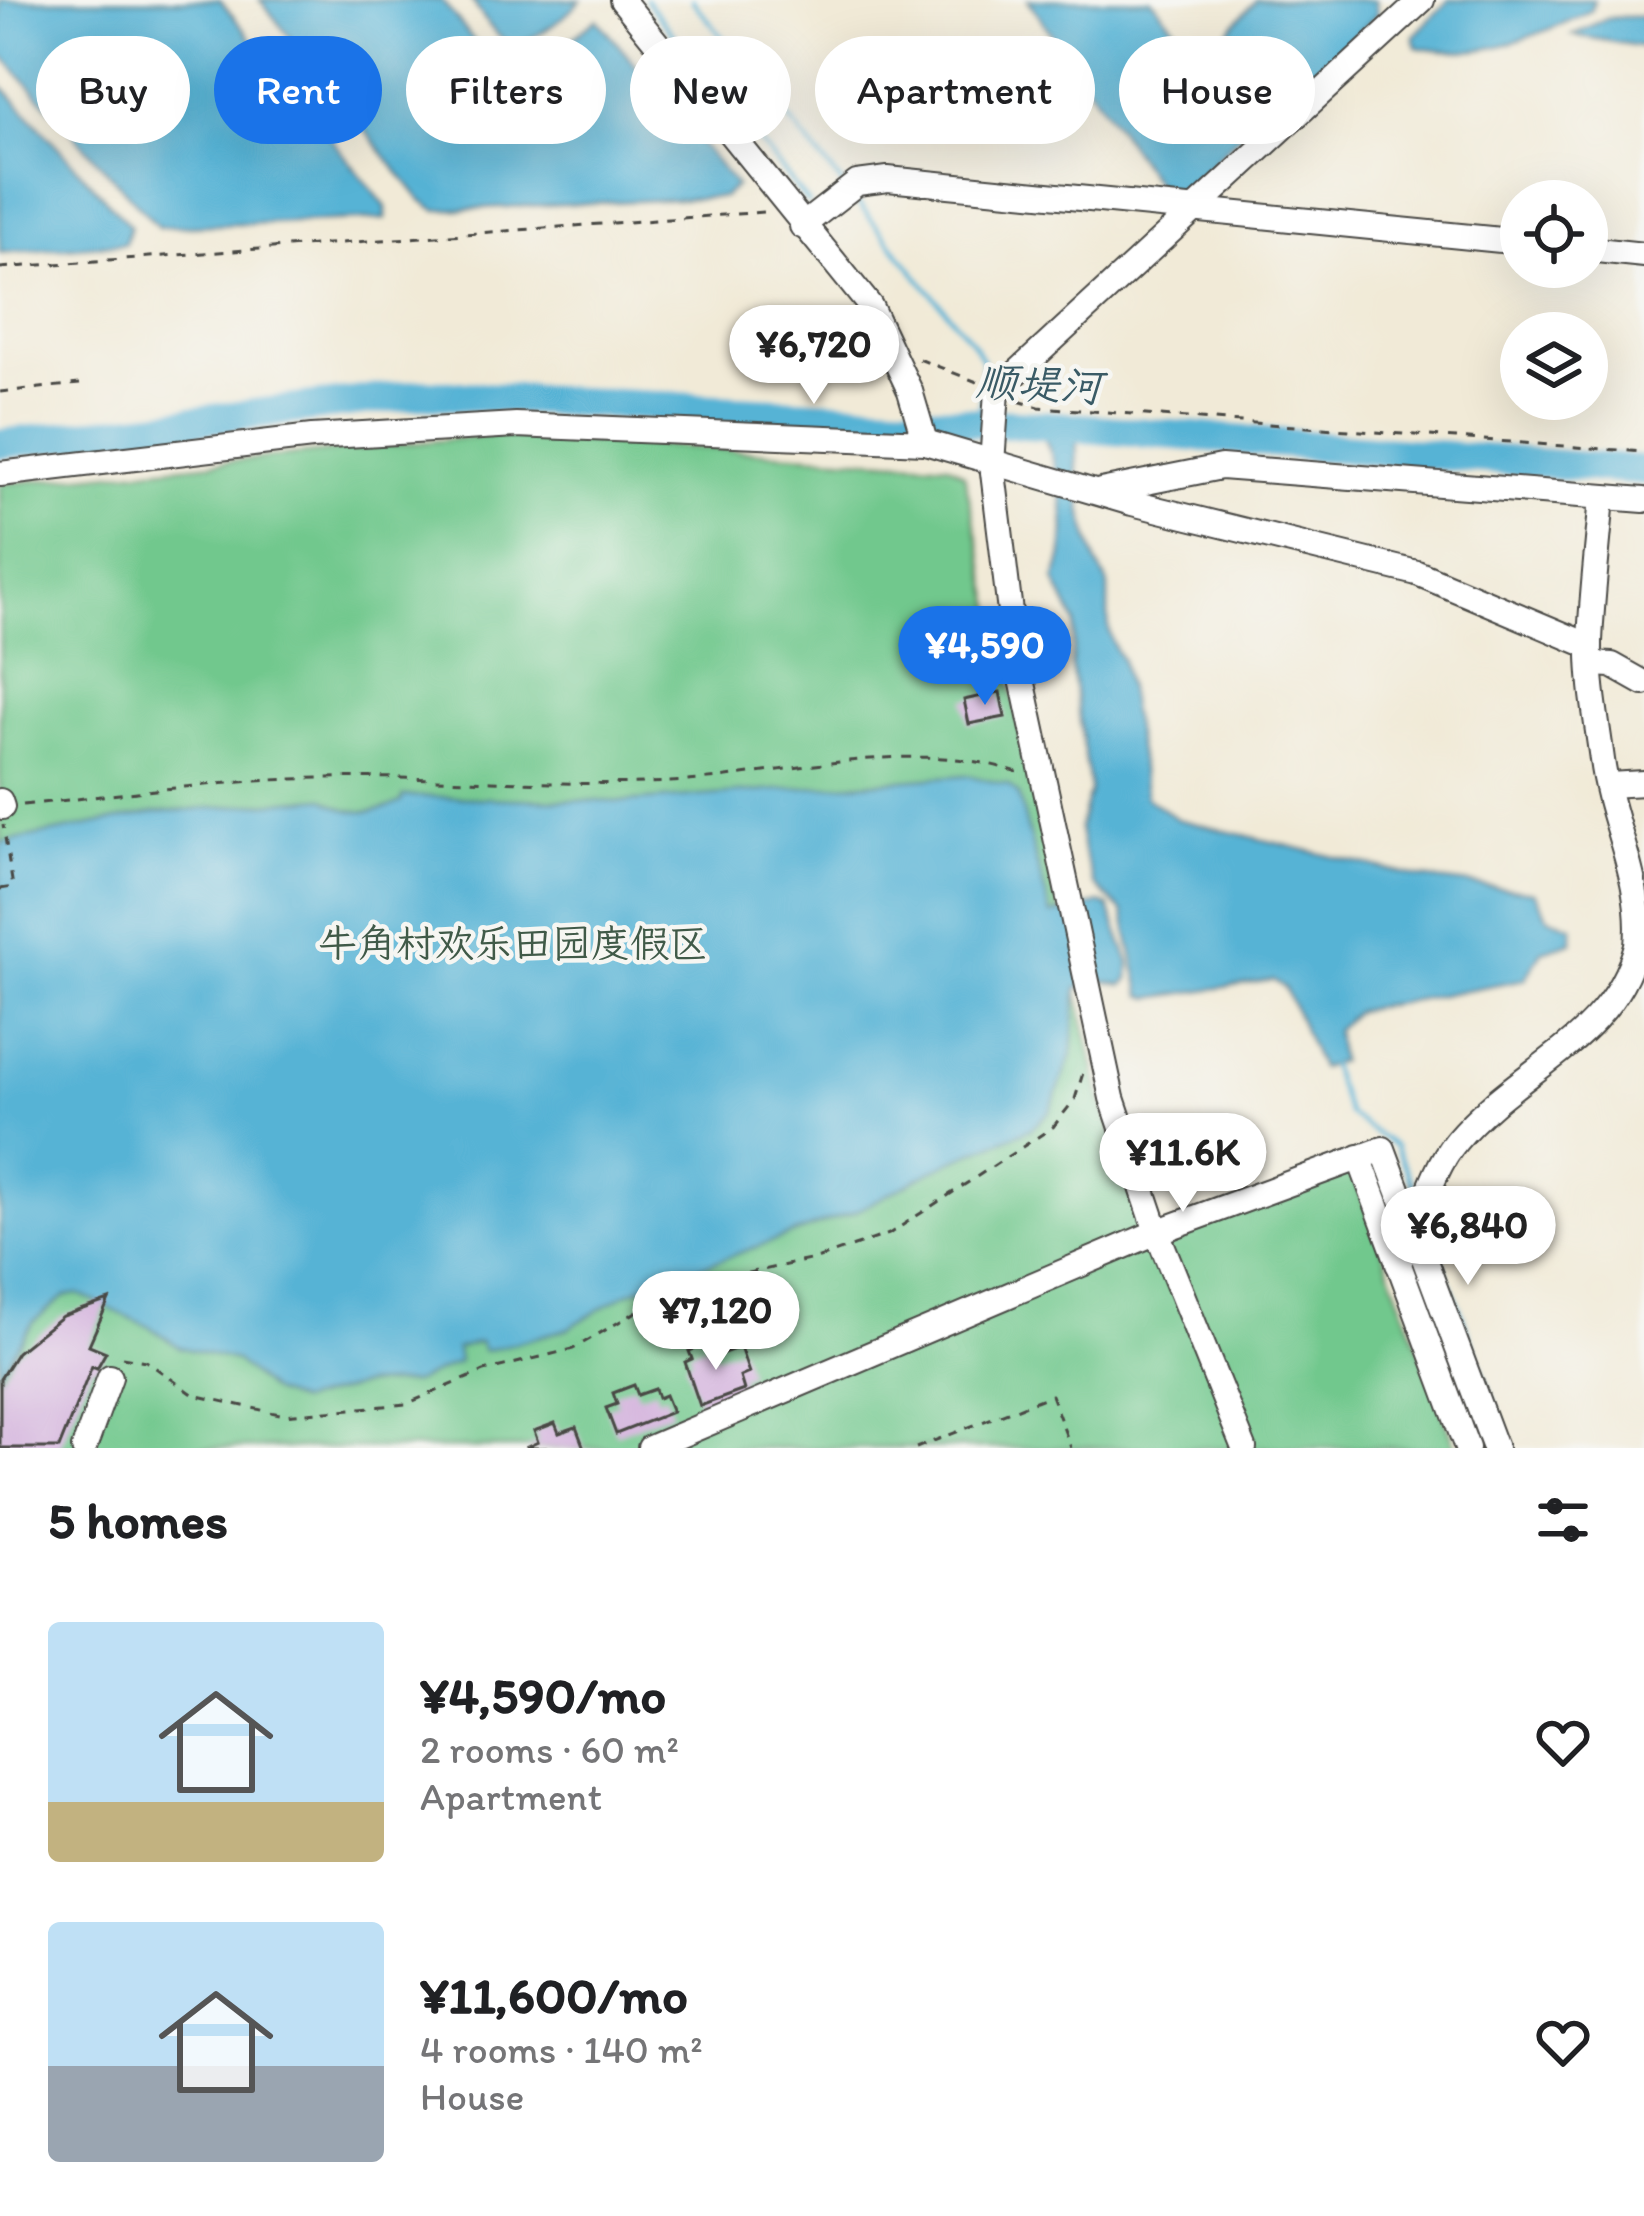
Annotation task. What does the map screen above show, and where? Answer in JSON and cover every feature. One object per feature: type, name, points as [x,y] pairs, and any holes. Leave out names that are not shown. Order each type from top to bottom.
[{"type":"street","points":[[622,0],[870,306],[910,392],[925,441]]},
{"type":"street","points":[[1244,1448],[1157,1232],[1112,1098],[1012,637],[986,386],[1195,210],[1422,0]]},
{"type":"street","points":[[796,218],[850,188],[888,179],[1500,240]]},
{"type":"street","points":[[1608,251],[1644,255]]},
{"type":"street","points":[[0,473],[313,437],[516,424],[925,441],[992,456],[1092,492],[1418,573],[1644,683]]},
{"type":"street","points":[[1092,492],[1221,467],[1644,500]]},
{"type":"street","points":[[1398,1264],[1416,1234],[1454,1143],[1497,1096],[1588,1033],[1614,998],[1637,947],[1641,916],[1635,863],[1609,785],[1591,655],[1602,497]]},
{"type":"street","points":[[1609,785],[1644,783]]},
{"type":"street","points":[[1371,1153],[1416,1234],[1495,1448]]},
{"type":"street","points":[[650,1448],[1157,1232],[1371,1153]]},
{"type":"street","points":[[1371,1153],[1398,1264],[1467,1448]]},
{"type":"street","points":[[84,1448],[110,1377]]},
{"type":"path","points":[[0,268],[796,218]]},
{"type":"path","points":[[891,350],[1039,407],[1644,452]]},
{"type":"path","points":[[0,392],[80,384]]},
{"type":"path","points":[[0,889],[14,887],[2,814],[205,783],[325,778],[670,782],[922,759],[979,761],[1046,783]]},
{"type":"path","points":[[110,1377],[124,1353],[146,1361],[194,1395],[284,1415],[406,1404],[484,1371],[573,1349],[652,1302],[700,1283],[819,1258],[889,1234],[1053,1127],[1075,1099],[1087,1062]]},
{"type":"path","points":[[916,1448],[1051,1395],[1071,1448]]},
{"type":"green space","name":"牛角村欢乐田园度假区","points":[[496,435],[948,464],[964,474],[1102,1103],[1151,1245],[1352,1170],[1456,1448],[0,1448],[0,484]]},
{"type":"water","points":[[0,0],[220,0],[249,36],[214,36],[214,144],[335,144],[386,207],[386,219],[158,227],[83,144],[190,144],[190,36],[36,36],[36,93],[0,53]]},
{"type":"water","points":[[260,0],[441,0],[470,36],[406,36],[406,144],[606,144],[606,36],[574,36],[597,19],[630,59],[630,144],[701,144],[736,186],[723,197],[436,210],[420,199],[376,144],[382,144],[382,36],[289,36]]},
{"type":"water","points":[[471,0],[581,0],[536,36],[494,32]]},
{"type":"water","points":[[1028,0],[1152,0],[1182,36],[1119,36],[1119,130],[1095,96],[1095,36],[1053,36]]},
{"type":"water","points":[[1256,0],[1375,0],[1377,14],[1315,78],[1315,36],[1224,36]]},
{"type":"water","points":[[1449,0],[1594,0],[1590,11],[1506,44],[1463,51],[1417,47],[1414,36]]},
{"type":"water","points":[[1644,16],[1644,47],[1573,35],[1607,18]]},
{"type":"water","points":[[0,83],[36,123],[36,144],[55,144],[130,226],[125,243],[0,253]]},
{"type":"water","points":[[1128,144],[1231,144],[1187,189],[1164,195]]},
{"type":"water","points":[[1038,426],[1078,428],[1083,512],[1107,583],[1110,633],[1122,660],[1146,797],[1177,819],[1421,878],[1534,892],[1548,917],[1572,926],[1572,942],[1542,951],[1525,979],[1356,1011],[1335,1030],[1340,1061],[1320,1068],[1285,988],[1273,980],[1151,998],[1142,995],[1123,912],[1094,885],[1083,851],[1079,828],[1090,791],[1071,665],[1075,622],[1055,580],[1064,543],[1063,502]]},
{"type":"water","points":[[966,775],[1008,785],[1018,794],[1051,915],[1100,903],[1108,906],[1130,963],[1129,979],[1123,985],[1096,980],[1077,989],[1072,1055],[1050,1111],[1032,1128],[951,1161],[854,1212],[627,1293],[567,1329],[484,1351],[479,1342],[456,1349],[458,1362],[413,1383],[365,1385],[299,1402],[271,1392],[236,1361],[179,1347],[150,1327],[78,1294],[65,1296],[34,1321],[0,1373],[0,843],[153,813],[324,798],[362,812],[391,806],[403,796],[626,802]]},
{"type":"building","points":[[1000,692],[1005,717],[969,724],[964,700]]},
{"type":"building","points":[[109,1300],[89,1345],[106,1352],[97,1368],[92,1366],[59,1448],[0,1448],[0,1379],[17,1352],[62,1316]]},
{"type":"building","points":[[710,1343],[715,1356],[740,1347],[749,1373],[740,1377],[744,1390],[700,1406],[685,1362],[692,1359],[689,1351]]},
{"type":"building","points":[[634,1385],[638,1395],[655,1389],[658,1398],[665,1395],[672,1412],[616,1434],[606,1408],[617,1404],[613,1393]]},
{"type":"building","points":[[555,1423],[559,1433],[576,1427],[584,1448],[525,1448],[538,1442],[534,1431]]},
{"type":"waterway","points":[[646,0],[808,203]]},
{"type":"waterway","points":[[692,0],[842,184]]},
{"type":"waterway","points":[[853,197],[975,346],[983,361],[979,423]]},
{"type":"waterway","name":"顺堤河","points":[[0,444],[422,394],[1056,426],[1644,471]]},
{"type":"waterway","points":[[1330,1065],[1348,1114],[1395,1146],[1416,1192]]},
{"type":"waterway","points":[[1431,1232],[1511,1448]]}]
